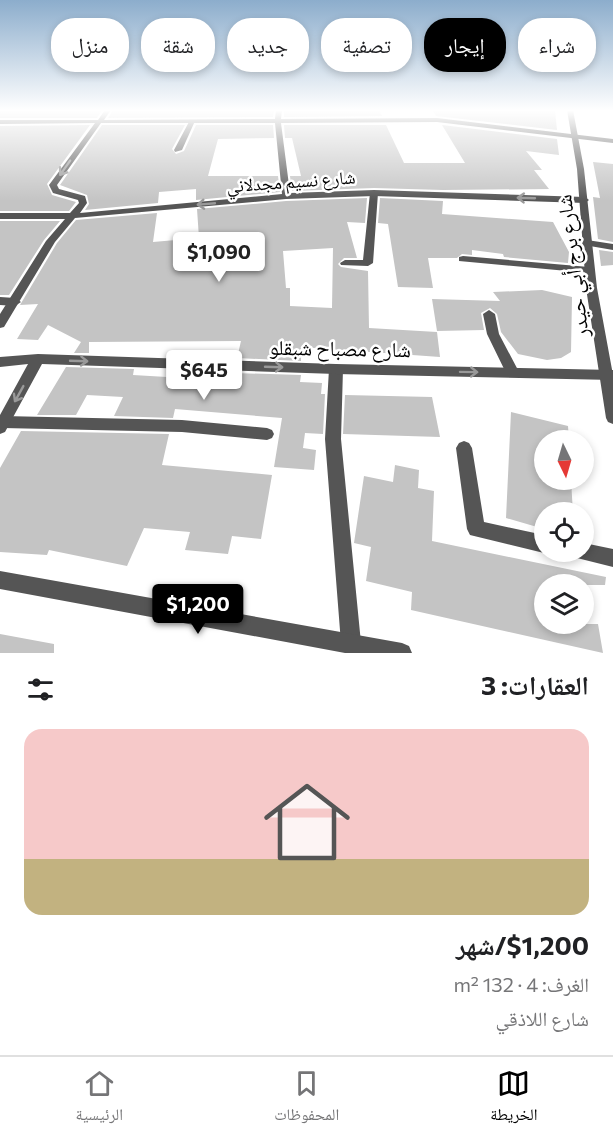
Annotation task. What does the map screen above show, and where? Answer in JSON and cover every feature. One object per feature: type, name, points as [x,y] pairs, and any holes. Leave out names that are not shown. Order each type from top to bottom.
[{"type":"street","points":[[0,324],[51,241],[83,203],[82,198],[56,191],[53,185],[86,140]]},
{"type":"street","points":[[178,150],[183,140]]},
{"type":"street","points":[[280,140],[286,196]]},
{"type":"street","name":"شارع برج أبي حيدر","points":[[577,140],[585,200],[589,270],[610,374],[613,418]]},
{"type":"street","points":[[345,263],[368,263],[374,193]]},
{"type":"street","name":"شارع نسيم مجدلاني","points":[[0,216],[71,216],[286,196],[374,193],[585,200]]},
{"type":"street","points":[[587,243],[613,247]]},
{"type":"street","points":[[463,260],[589,270]]},
{"type":"street","points":[[0,301],[15,302]]},
{"type":"street","points":[[489,314],[493,334],[512,372]]},
{"type":"street","points":[[38,360],[2,425],[182,426],[267,434]]},
{"type":"street","name":"شارع مصباح شبقلو","points":[[0,362],[38,360],[610,374]]},
{"type":"street","points":[[336,369],[333,439],[351,643]]},
{"type":"street","points":[[464,448],[476,529],[534,542]]},
{"type":"street","points":[[594,554],[613,558]]},
{"type":"street","points":[[0,580],[402,653]]},
{"type":"building","points":[[0,140],[79,140],[47,184],[52,195],[76,202],[69,211],[0,211]]},
{"type":"building","points":[[91,140],[177,140],[172,149],[176,154],[184,151],[189,140],[218,140],[208,176],[278,176],[280,192],[196,200],[196,189],[159,192],[158,203],[85,210],[89,204],[87,195],[60,185]]},
{"type":"building","points":[[293,140],[393,140],[404,163],[465,163],[451,140],[557,140],[559,155],[526,151],[542,170],[534,170],[549,189],[374,188],[292,191],[290,176],[301,176]]},
{"type":"building","points":[[593,162],[613,164],[613,242],[598,239],[593,197],[600,198]]},
{"type":"building","points":[[367,198],[365,223],[347,222],[357,258],[344,258],[338,264],[341,267],[368,271],[369,328],[437,332],[440,357],[301,347],[301,361],[237,358],[241,341],[89,342],[89,353],[74,353],[81,342],[48,325],[38,340],[17,339],[38,304],[20,305],[57,243],[76,220],[157,213],[153,242],[199,238],[197,209],[286,201]],"holes":[[[333,248],[332,308],[290,306],[290,288],[286,288],[283,251]]]},
{"type":"building","points":[[380,198],[443,201],[442,214],[553,222],[569,252],[568,263],[504,257],[503,254],[472,250],[472,255],[462,254],[457,258],[428,258],[433,288],[398,287],[388,224],[378,223]]},
{"type":"building","points":[[0,221],[60,221],[44,240],[9,295],[0,295]]},
{"type":"building","points":[[599,250],[613,252],[613,265],[601,266]]},
{"type":"building","points":[[542,290],[572,297],[571,352],[561,358],[547,360],[518,354],[501,332],[497,314],[490,308],[481,313],[484,330],[437,331],[432,299],[500,301],[493,292]]},
{"type":"building","points":[[66,367],[134,369],[133,375],[201,379],[202,375],[233,377],[234,373],[301,375],[300,382],[322,383],[321,394],[325,394],[323,434],[305,433],[303,448],[316,450],[314,470],[274,467],[282,418],[175,409],[173,418],[114,416],[123,397],[87,395],[76,415],[37,415]]},
{"type":"building","points":[[345,395],[432,397],[440,437],[343,434]]},
{"type":"building","points":[[511,412],[568,426],[568,430],[534,430],[534,490],[572,490],[572,502],[534,502],[534,526],[506,518]]},
{"type":"building","points":[[21,431],[169,434],[162,465],[272,475],[261,539],[232,536],[228,554],[185,550],[190,532],[144,528],[127,566],[49,550],[47,555],[0,552],[0,468]]},
{"type":"building","points":[[395,465],[419,470],[418,488],[434,491],[432,541],[592,574],[534,574],[534,634],[594,634],[594,624],[598,624],[603,653],[411,610],[412,592],[366,581],[371,547],[354,543],[364,476],[393,482]]},
{"type":"building","points":[[594,575],[606,577],[605,585],[594,585]]},
{"type":"building","points":[[0,634],[54,644],[54,653],[0,653]]}]
